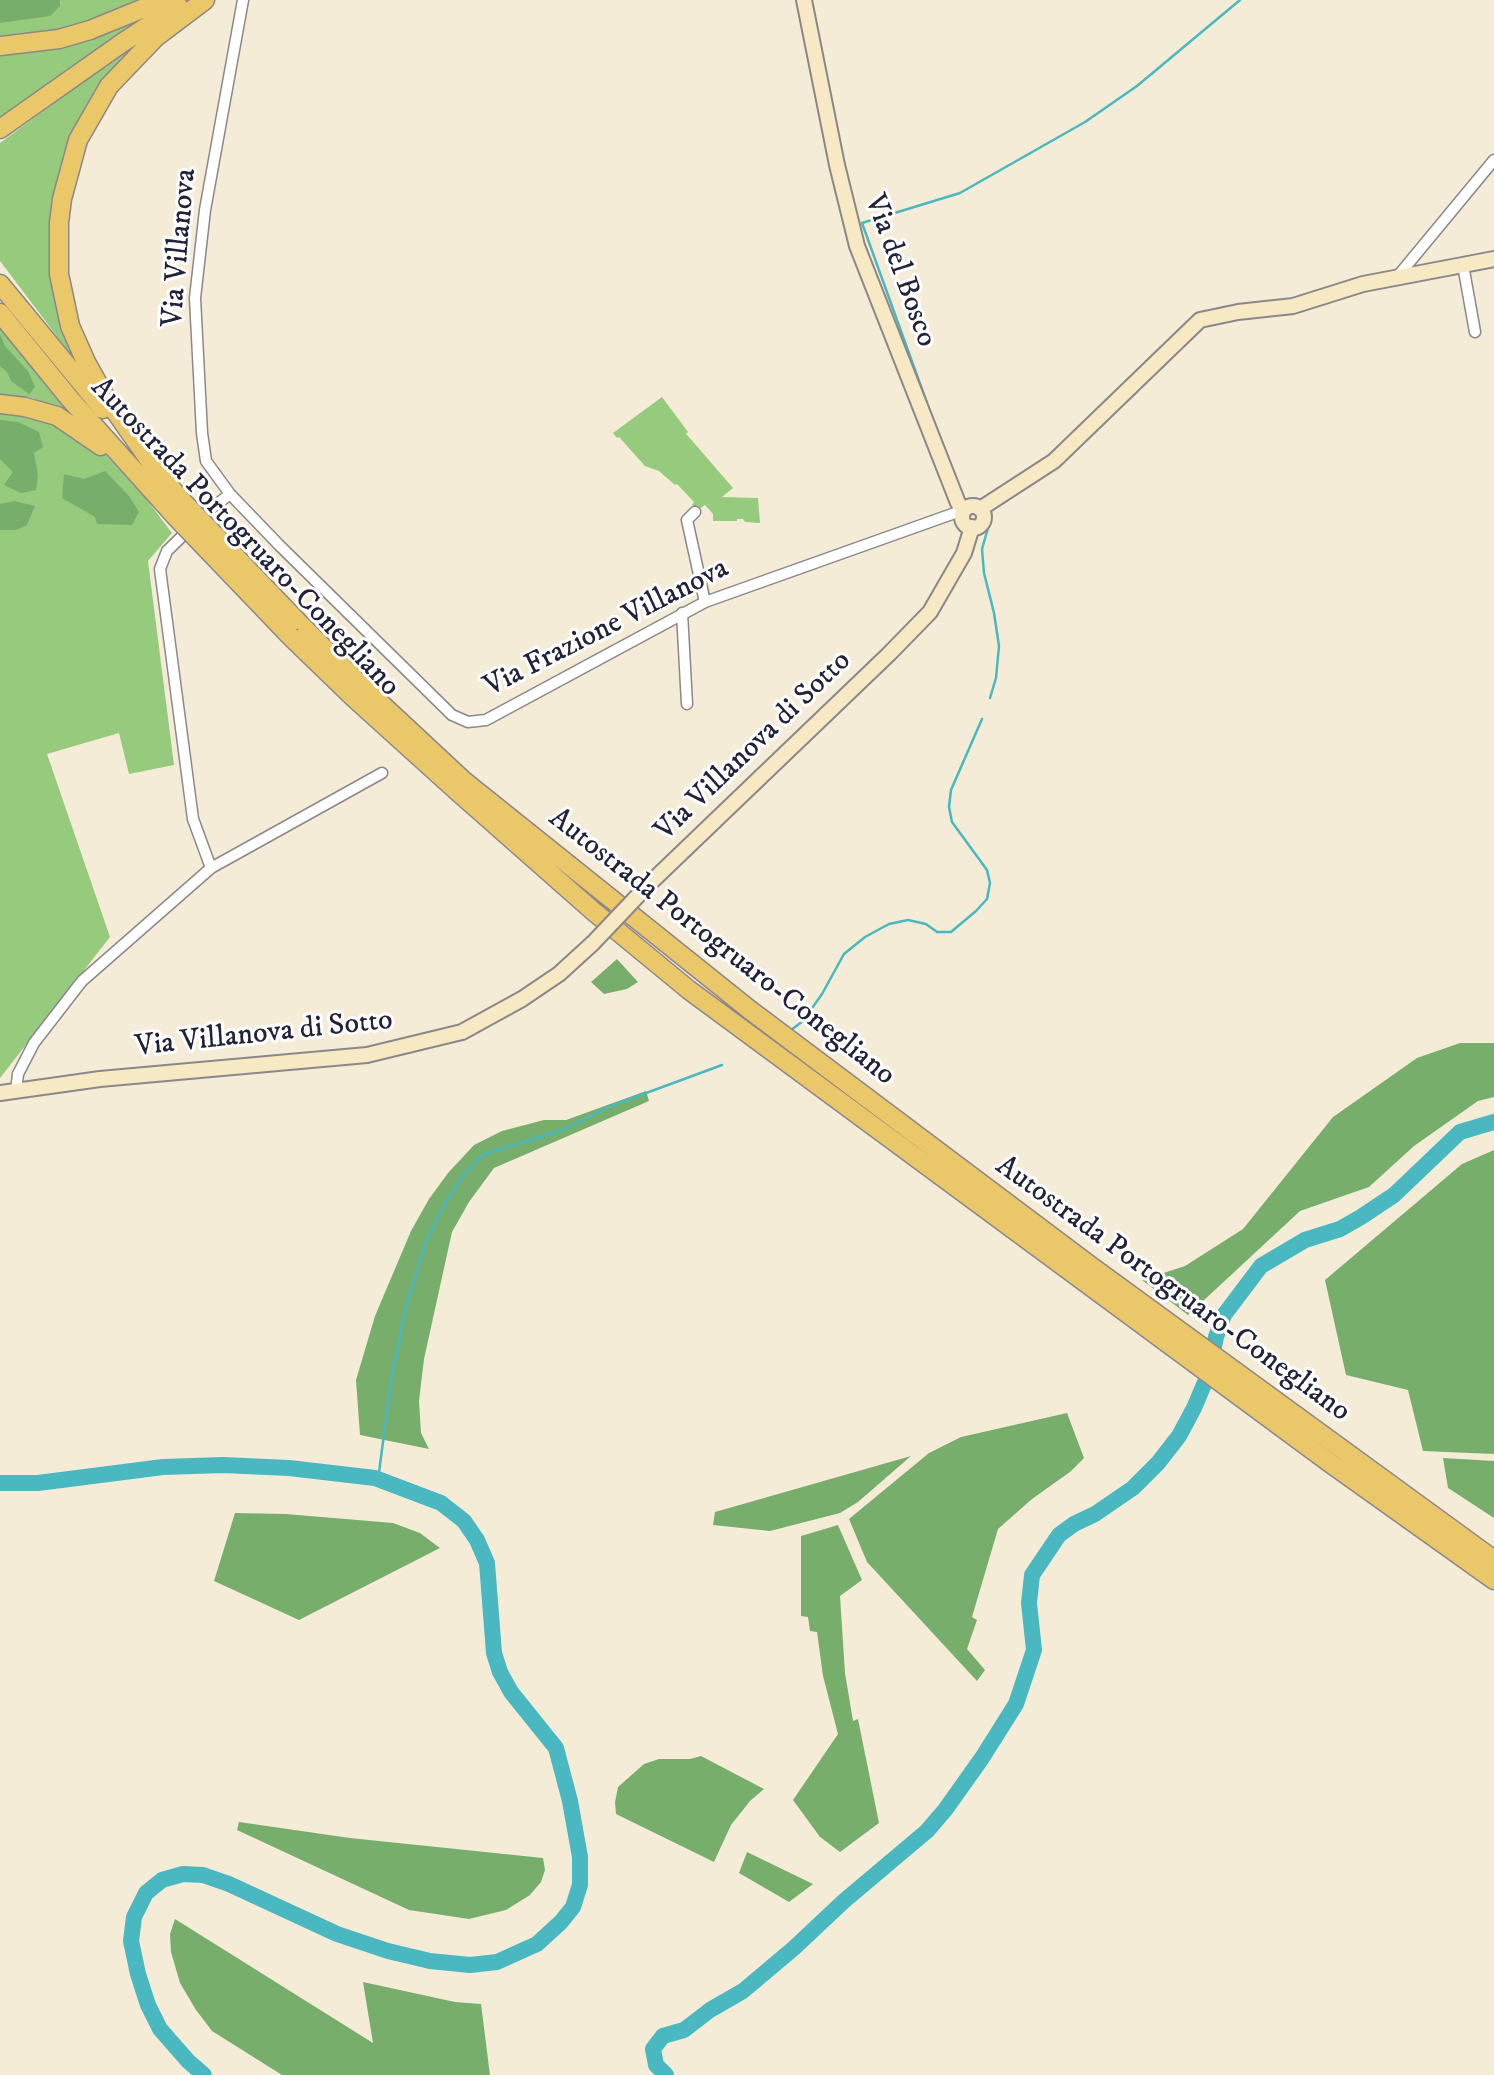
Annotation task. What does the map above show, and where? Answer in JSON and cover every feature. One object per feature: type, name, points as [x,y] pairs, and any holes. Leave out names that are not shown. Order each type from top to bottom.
[{"type":"highway","points":[[0,46],[47,41],[90,30],[164,0]]},
{"type":"highway","points":[[0,129],[187,0]]},
{"type":"highway","points":[[153,480],[86,362],[71,326],[59,274],[60,211],[78,140],[109,86],[156,37],[205,0]]},
{"type":"highway","name":"Autostrada Portogruaro-Conegliano","points":[[0,284],[153,480]]},
{"type":"highway","name":"Autostrada Portogruaro-Conegliano","points":[[0,313],[70,399],[153,480],[293,628],[363,707],[593,911],[689,990],[745,1018],[1088,1274],[1448,1536],[1494,1580]]},
{"type":"highway","points":[[0,404],[25,407],[57,416],[153,480]]},
{"type":"highway","name":"Autostrada Portogruaro-Conegliano","points":[[1448,1536],[1494,1560]]},
{"type":"street","name":"Via Villanova","points":[[230,494],[206,461],[202,433],[195,298],[205,210],[243,0]]},
{"type":"street","name":"Via del Bosco","points":[[804,0],[850,225],[963,511]]},
{"type":"street","points":[[1398,276],[1494,160]]},
{"type":"street","points":[[980,509],[1054,461],[1200,320],[1238,312],[1293,306],[1363,284],[1494,258]]},
{"type":"street","points":[[1463,265],[1475,332]]},
{"type":"street","name":"Via Frazione Villanova","points":[[230,494],[452,715],[468,722],[486,720],[705,602],[963,511]]},
{"type":"street","points":[[211,869],[193,819],[160,569],[167,551],[230,494]]},
{"type":"street","points":[[972,506],[980,509],[983,519],[979,525],[972,527],[964,522],[963,511],[972,506]]},
{"type":"street","points":[[695,512],[687,520],[705,602]]},
{"type":"street","name":"Via Villanova di Sotto","points":[[0,1093],[100,1079],[367,1055],[462,1032],[531,993],[559,974],[593,943],[648,885],[930,612],[964,553],[972,527]]},
{"type":"street","points":[[682,613],[687,705]]},
{"type":"street","points":[[16,1091],[18,1074],[34,1043],[82,981],[211,869],[383,773]]},
{"type":"green space","points":[[0,0],[137,0],[81,26],[21,38],[0,39]]},
{"type":"green space","points":[[0,0],[60,0],[60,6],[50,16],[0,23]]},
{"type":"green space","points":[[144,17],[0,118],[0,52],[22,53],[80,40]]},
{"type":"green space","points":[[157,27],[90,106],[54,230],[84,372],[0,261],[0,143]]},
{"type":"green space","points":[[0,323],[77,418],[33,398],[0,394]]},
{"type":"green space","points":[[0,334],[5,346],[28,371],[35,387],[29,394],[11,381],[0,366]]},
{"type":"green space","points":[[662,397],[688,432],[686,434],[733,488],[722,497],[758,498],[760,523],[745,522],[743,519],[713,521],[713,514],[705,505],[697,511],[692,505],[694,502],[677,484],[659,471],[645,466],[613,433]]},
{"type":"green space","points":[[0,409],[63,423],[106,455],[144,496],[172,533],[148,561],[174,765],[129,774],[119,733],[47,754],[110,937],[0,1078]]},
{"type":"green space","points":[[0,420],[18,422],[39,432],[43,447],[34,453],[38,475],[36,490],[21,493],[4,485],[13,472],[0,459]]},
{"type":"green space","points":[[105,471],[129,496],[139,512],[132,525],[97,524],[95,517],[62,498],[64,474],[84,479]]},
{"type":"green space","points":[[15,501],[35,506],[27,525],[16,530],[0,530],[0,504]]},
{"type":"green space","points":[[617,959],[638,982],[627,989],[604,994],[591,982]]},
{"type":"green space","points":[[1460,1043],[1494,1043],[1494,1097],[1478,1101],[1414,1146],[1369,1187],[1300,1211],[1188,1315],[1142,1280],[1185,1266],[1243,1229],[1333,1117],[1417,1058]]},
{"type":"green space","points":[[646,1091],[649,1101],[494,1168],[469,1202],[452,1232],[424,1359],[419,1401],[421,1433],[429,1449],[360,1435],[356,1380],[375,1316],[411,1231],[448,1173],[474,1145],[502,1131],[544,1120],[566,1120]]},
{"type":"green space","points":[[1494,1150],[1494,1454],[1423,1451],[1408,1390],[1346,1375],[1325,1280],[1462,1164]]},
{"type":"green space","points":[[1067,1413],[1084,1458],[998,1529],[972,1617],[977,1620],[967,1649],[985,1670],[977,1681],[867,1562],[849,1519],[929,1453],[961,1437]]},
{"type":"green space","points":[[911,1456],[858,1502],[840,1513],[770,1531],[713,1525],[715,1512]]},
{"type":"green space","points":[[1443,1458],[1494,1461],[1494,1518],[1448,1488]]},
{"type":"green space","points":[[235,1513],[286,1514],[393,1523],[420,1533],[440,1548],[299,1620],[214,1581]]},
{"type":"green space","points":[[838,1525],[862,1580],[840,1596],[845,1673],[853,1721],[858,1719],[879,1823],[840,1852],[820,1837],[793,1800],[838,1734],[823,1676],[817,1632],[810,1631],[808,1617],[801,1616],[801,1536]]},
{"type":"green space","points":[[701,1756],[764,1789],[750,1801],[731,1825],[714,1862],[616,1814],[618,1787],[644,1764],[659,1759],[690,1759]]},
{"type":"green space","points":[[239,1822],[350,1838],[543,1858],[545,1870],[541,1882],[530,1895],[506,1910],[469,1919],[409,1910],[237,1830]]},
{"type":"green space","points":[[747,1852],[813,1884],[789,1902],[739,1873]]},
{"type":"green space","points":[[175,1919],[373,2043],[363,1982],[455,2002],[481,2004],[490,2075],[282,2075],[212,2031],[196,2010],[180,1983],[171,1952],[170,1934]]},
{"type":"waterway","points":[[932,417],[862,223],[960,193],[1085,122],[1137,86],[1240,0]]},
{"type":"waterway","points":[[988,528],[982,549],[984,573],[999,646],[996,678],[990,698]]},
{"type":"waterway","points":[[791,1030],[803,1021],[822,994],[844,954],[865,937],[889,924],[908,920],[926,924],[937,932],[951,932],[987,899],[990,883],[987,870],[952,822],[949,807],[951,790],[982,719]]},
{"type":"waterway","points":[[378,1480],[391,1381],[406,1307],[426,1242],[445,1203],[465,1173],[484,1154],[563,1130],[611,1106],[722,1065]]},
{"type":"waterway","points":[[666,2075],[656,2065],[653,2049],[663,2036],[684,2030],[710,2010],[743,1991],[927,1831],[945,1810],[1016,1704],[1034,1650],[1029,1603],[1032,1575],[1059,1535],[1133,1488],[1158,1463],[1179,1436],[1208,1375],[1224,1315],[1261,1266],[1305,1240],[1340,1229],[1361,1217],[1394,1195],[1460,1132],[1494,1122]]},
{"type":"waterway","points":[[0,1483],[38,1483],[163,1467],[223,1465],[289,1468],[375,1478],[441,1503],[464,1521],[477,1540],[487,1563],[494,1653],[500,1672],[511,1692],[556,1748],[570,1801],[580,1857],[580,1885],[573,1907],[561,1922],[537,1944],[497,1962],[470,1965],[430,1961],[388,1951],[337,1934],[229,1884],[203,1875],[183,1874],[162,1880],[146,1893],[134,1917],[131,1941],[138,1974],[148,2005],[160,2029],[204,2075]]}]
